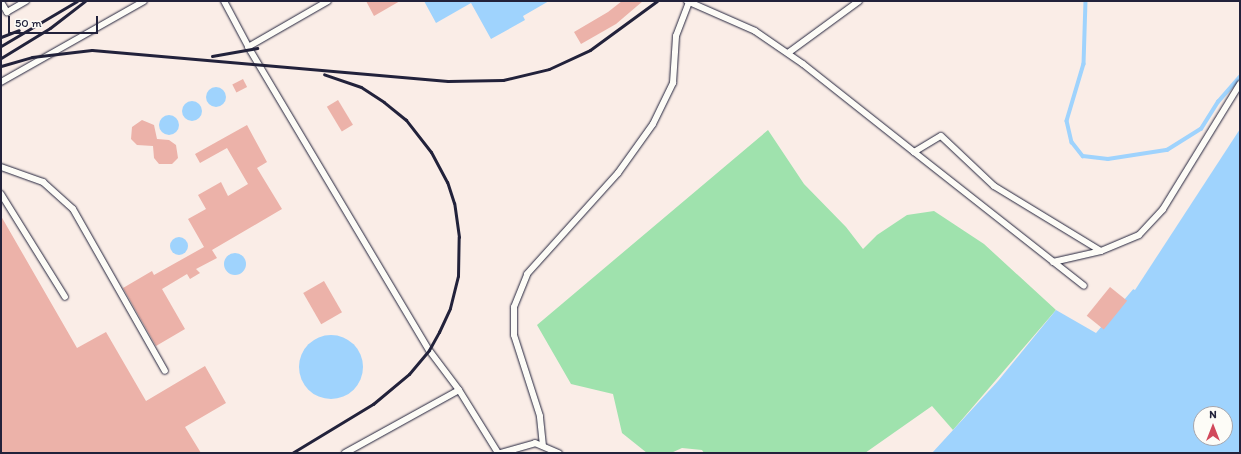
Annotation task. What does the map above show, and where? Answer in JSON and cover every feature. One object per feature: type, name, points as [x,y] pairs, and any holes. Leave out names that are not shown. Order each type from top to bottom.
[{"type":"lane","points":[[1,2],[4,13],[26,1]]},
{"type":"lane","points":[[1,82],[144,1]]},
{"type":"lane","points":[[224,1],[248,47],[429,350],[459,390],[500,453],[519,446],[535,443],[559,453]]},
{"type":"lane","points":[[248,47],[328,1]]},
{"type":"lane","points":[[788,53],[859,1]]},
{"type":"lane","points":[[543,446],[540,416],[514,335],[514,307],[527,274],[618,173],[653,124],[673,83],[676,36],[688,2],[755,31],[788,53],[1084,286]]},
{"type":"lane","points":[[1053,262],[1101,251],[1139,235],[1163,209],[1240,84]]},
{"type":"lane","points":[[914,152],[941,136],[994,186],[1101,251]]},
{"type":"lane","points":[[1,167],[43,182],[73,209],[165,371]]},
{"type":"lane","points":[[1,194],[66,297]]},
{"type":"lane","points":[[345,453],[459,390]]},
{"type":"green space","points":[[768,130],[804,184],[846,227],[863,249],[877,235],[907,215],[934,211],[984,244],[1056,310],[953,430],[932,406],[865,453],[704,453],[702,450],[682,448],[671,453],[647,453],[622,433],[613,394],[571,384],[537,325]]},
{"type":"water","points":[[424,1],[549,1],[523,16],[525,20],[491,39],[471,3],[436,23]]},
{"type":"water","points":[[216,87],[223,90],[226,97],[223,104],[216,107],[209,104],[206,97],[209,90]]},
{"type":"water","points":[[192,101],[199,104],[202,111],[199,118],[192,121],[185,118],[182,111],[185,104]]},
{"type":"water","points":[[169,115],[176,118],[179,125],[176,132],[169,135],[162,132],[159,125],[162,118]]},
{"type":"water","points":[[1240,118],[1240,453],[932,453],[998,381],[1056,310],[1096,333],[1135,287]]},
{"type":"water","points":[[179,237],[185,240],[188,246],[185,252],[179,255],[173,252],[170,246],[173,240]]},
{"type":"water","points":[[235,253],[243,256],[246,264],[243,272],[235,275],[227,272],[224,264],[227,256]]},
{"type":"water","points":[[331,335],[343,337],[354,344],[361,355],[363,367],[361,379],[354,390],[343,397],[331,399],[319,397],[308,390],[301,379],[299,367],[301,355],[308,344],[319,337]]},
{"type":"pier","points":[[1240,116],[1240,129],[1135,290],[1131,288],[1155,245]]},
{"type":"building","points":[[366,1],[400,1],[374,16]]},
{"type":"building","points":[[622,1],[643,1],[616,24],[581,44],[574,32],[608,12]]},
{"type":"building","points":[[243,79],[247,87],[236,92],[232,84]]},
{"type":"building","points":[[338,100],[353,125],[342,132],[327,107]]},
{"type":"building","points":[[142,120],[154,125],[157,139],[169,140],[176,145],[178,158],[172,164],[159,164],[154,158],[153,146],[137,145],[131,139],[132,127]]},
{"type":"building","points":[[247,125],[267,162],[257,168],[282,209],[212,250],[217,258],[196,269],[200,273],[190,279],[187,274],[162,289],[185,329],[156,346],[123,288],[152,271],[154,275],[204,247],[188,219],[206,209],[198,195],[221,182],[228,196],[248,184],[227,148],[200,163],[195,154]]},
{"type":"building","points":[[1,216],[77,348],[106,332],[146,401],[205,366],[226,403],[185,427],[201,453],[1,453]]},
{"type":"building","points":[[324,281],[342,312],[321,324],[303,293]]},
{"type":"building","points":[[1110,287],[1127,301],[1104,330],[1087,316]]},
{"type":"waterway","points":[[1086,1],[1084,64],[1067,121],[1072,142],[1083,156],[1108,159],[1167,150],[1201,129],[1218,102],[1240,77]]},
{"type":"railway","points":[[1,46],[77,1]]},
{"type":"railway","points":[[1,58],[50,28],[85,1]]},
{"type":"railway","points":[[1,66],[32,57],[92,50],[448,81],[503,80],[549,69],[590,50],[657,1]]},
{"type":"railway","points":[[1,37],[19,30]]},
{"type":"railway","points":[[212,56],[257,48]]},
{"type":"railway","points":[[292,453],[373,404],[409,374],[429,350],[439,332],[450,308],[458,276],[459,237],[454,203],[447,182],[431,152],[406,120],[384,102],[361,87],[324,74]]}]
